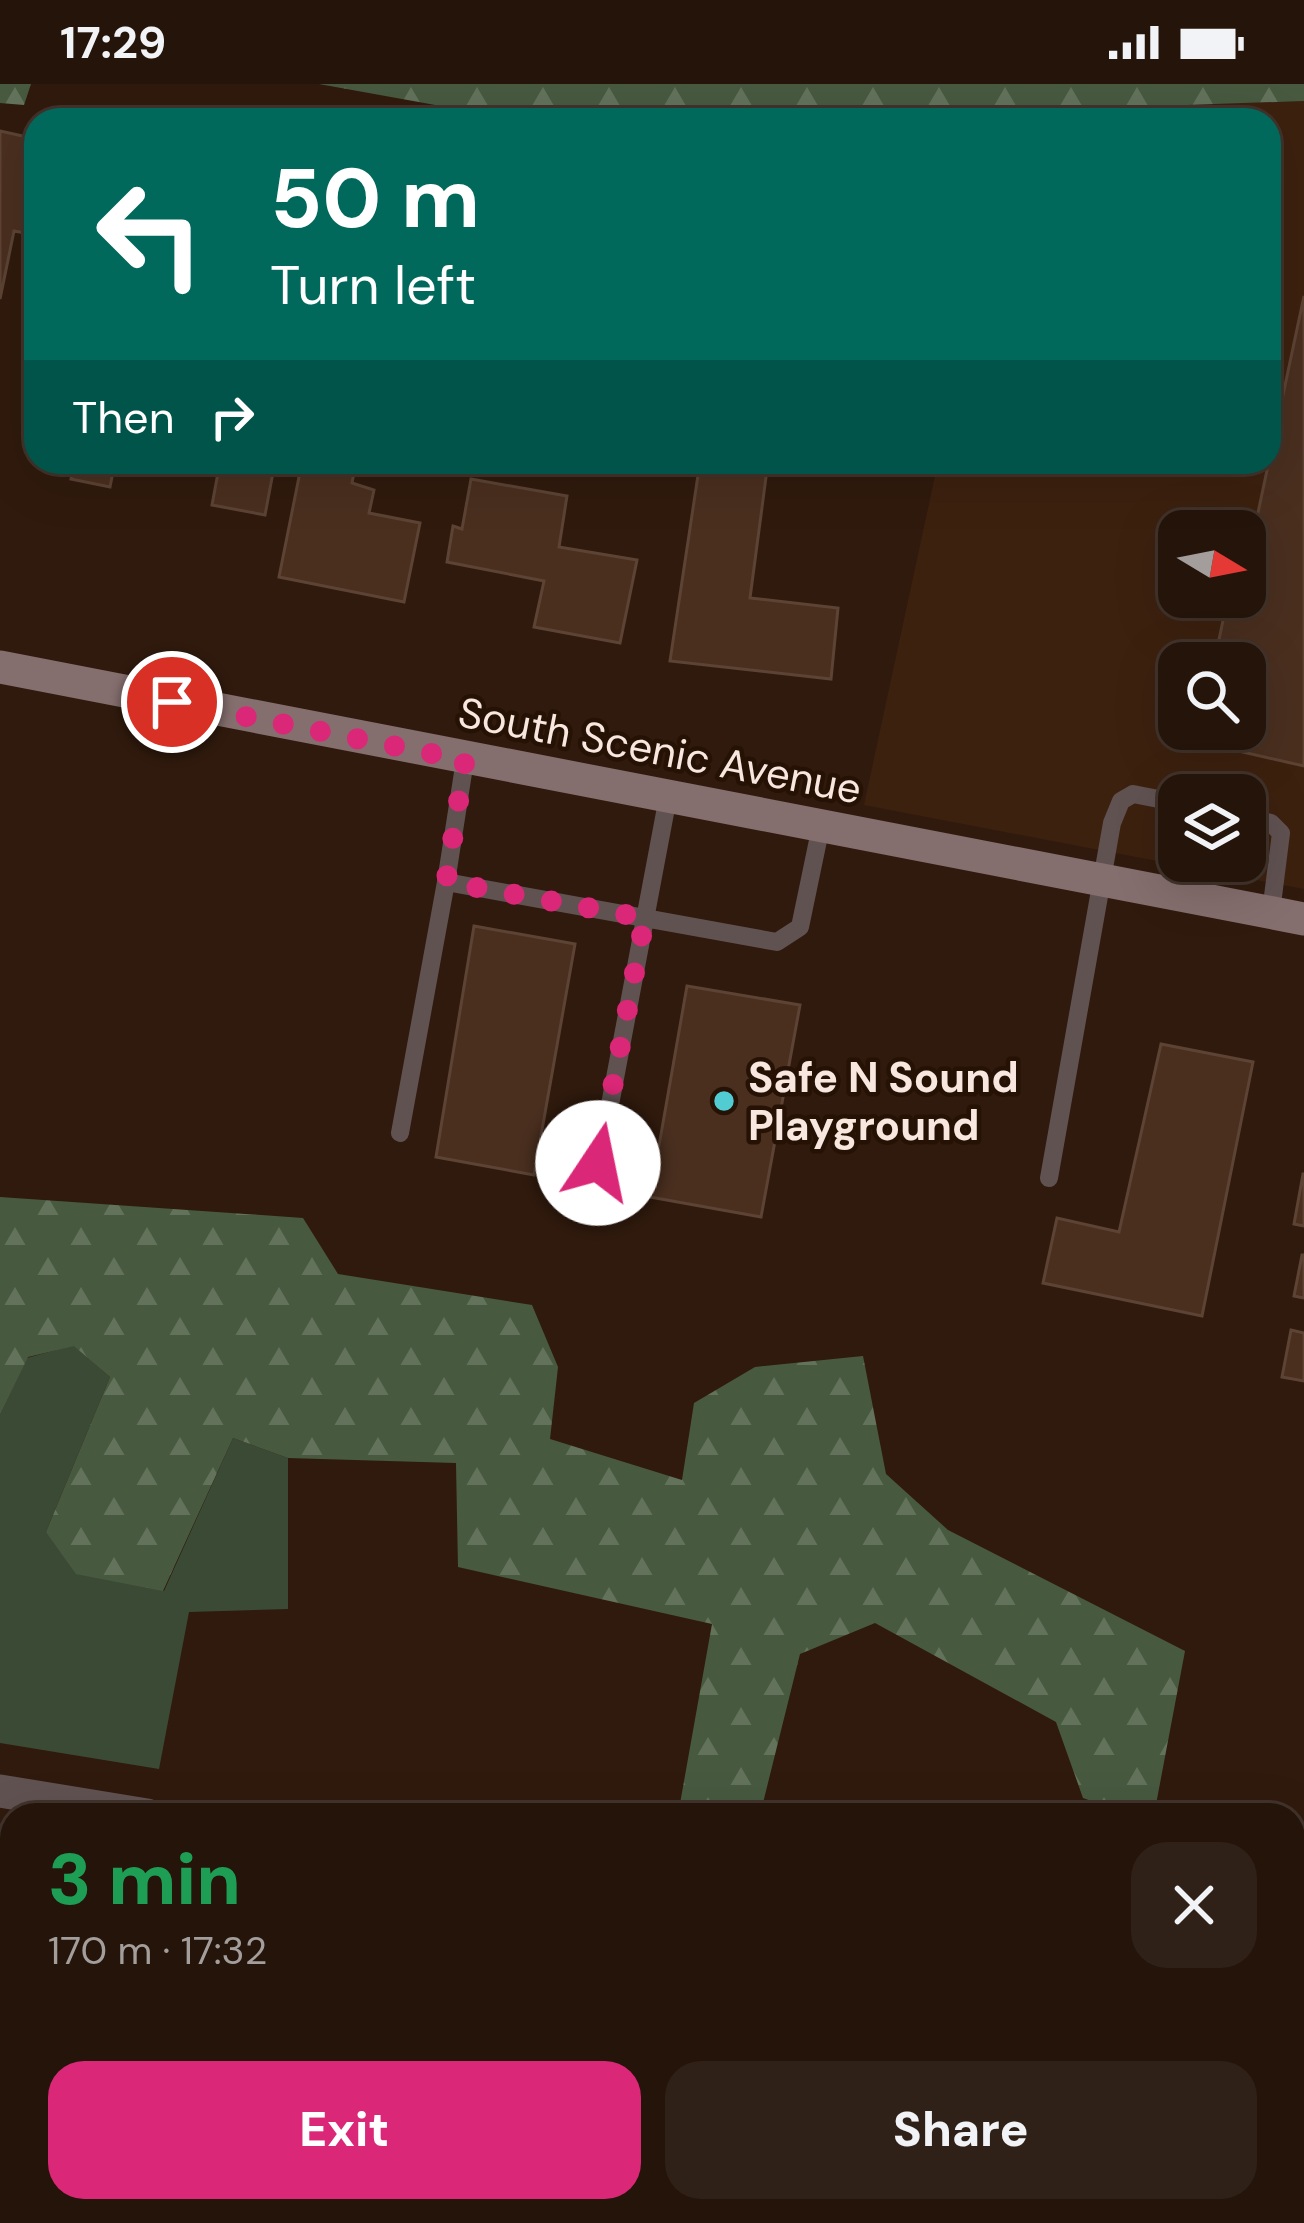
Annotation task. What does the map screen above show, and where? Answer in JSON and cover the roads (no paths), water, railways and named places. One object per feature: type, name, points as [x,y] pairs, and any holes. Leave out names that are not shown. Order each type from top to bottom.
[{"type":"main road","name":"South Scenic Avenue","points":[[0,667],[1288,916]]},
{"type":"street","points":[[0,1791],[74,1803]]},
{"type":"lane","points":[[400,1133],[465,760]]},
{"type":"lane","points":[[1049,1178],[1121,801],[1133,794],[1158,799]]},
{"type":"lane","points":[[598,1163],[668,797]]},
{"type":"lane","points":[[1266,822],[1281,833],[1288,916]]},
{"type":"lane","points":[[446,882],[777,942],[800,927],[821,826]]},
{"type":"place","name":"Safe N Sound Playground","points":[[724,1101]]}]
